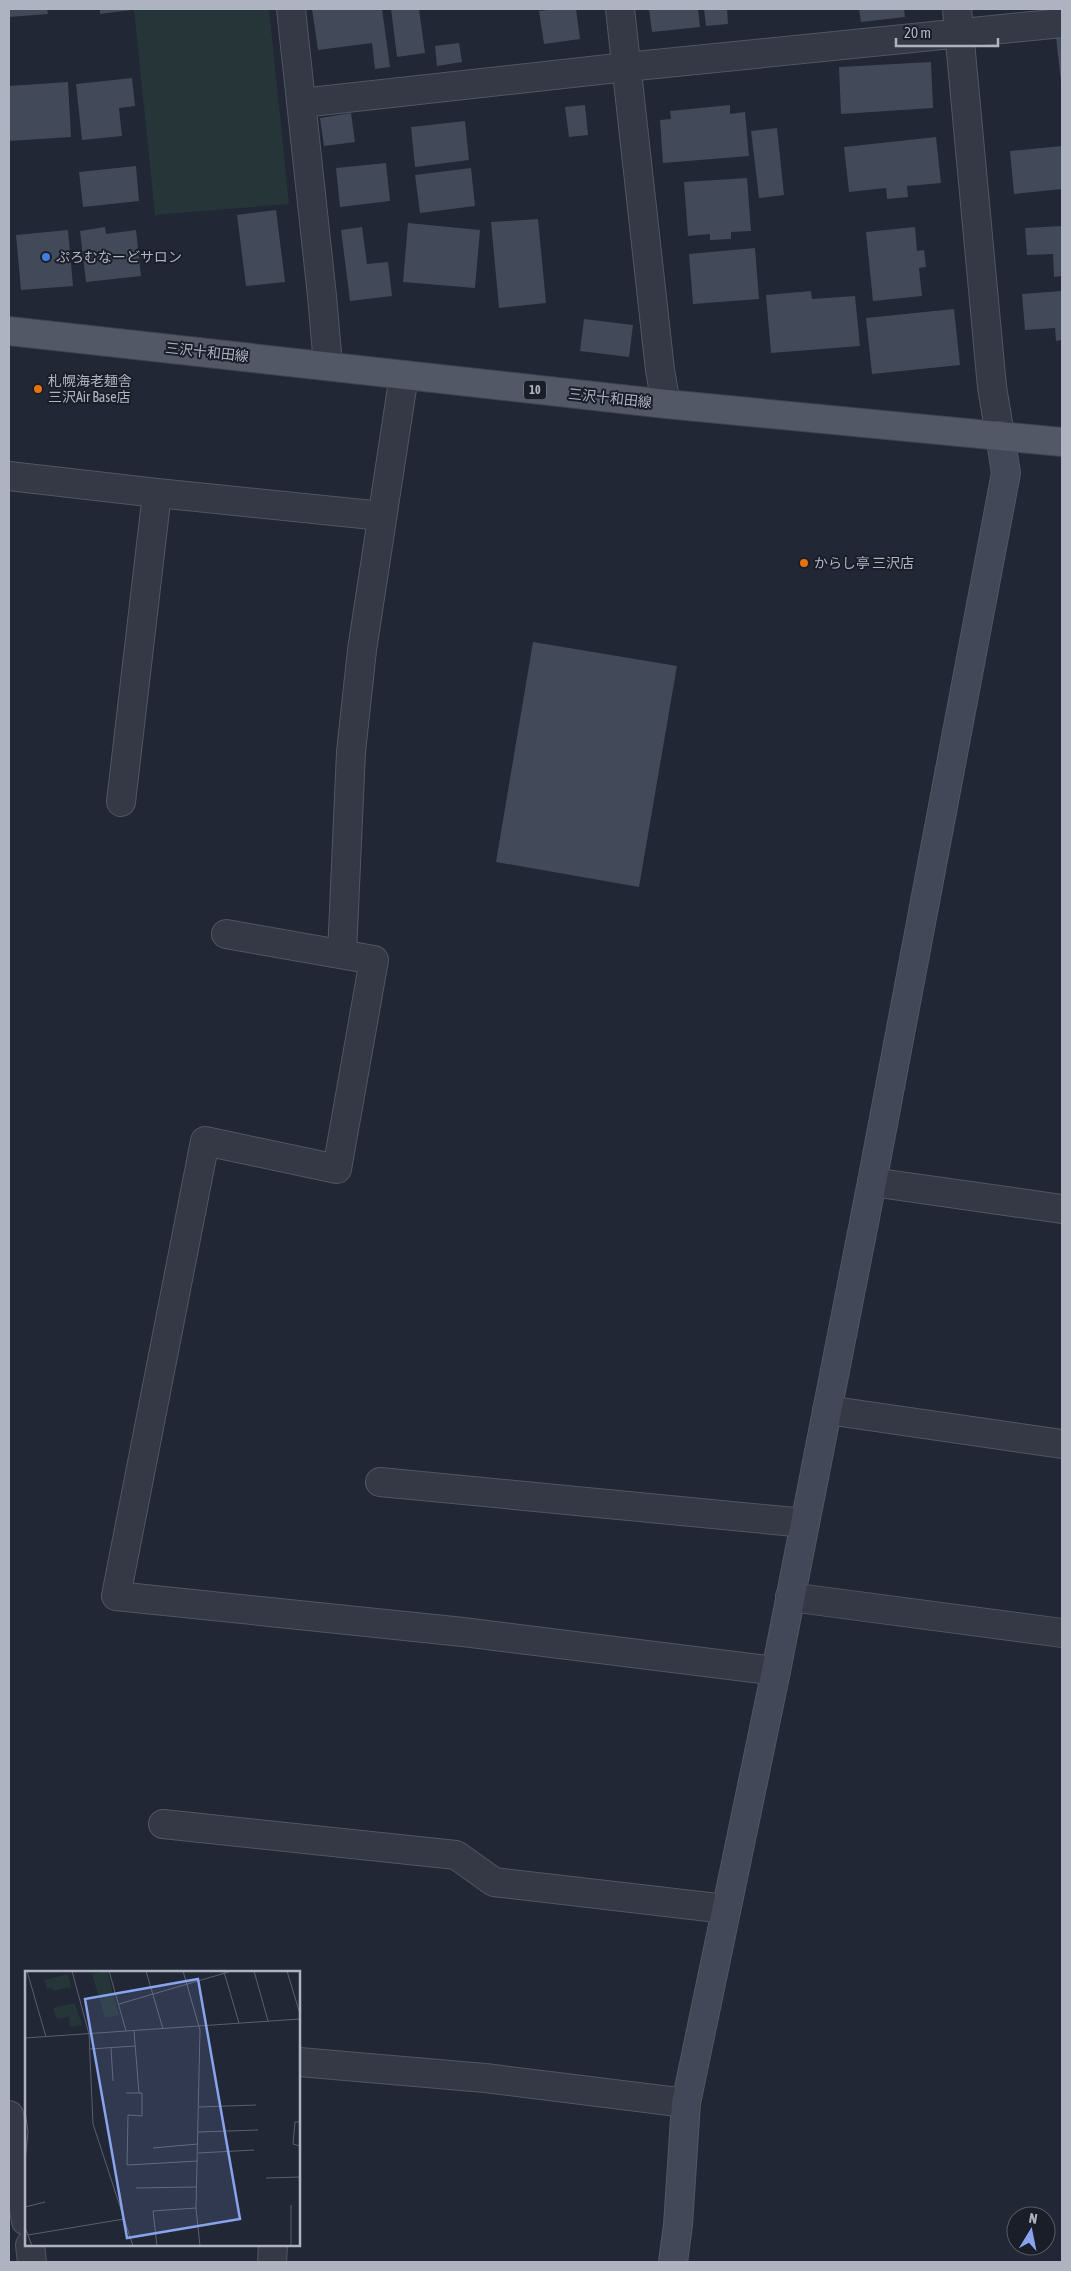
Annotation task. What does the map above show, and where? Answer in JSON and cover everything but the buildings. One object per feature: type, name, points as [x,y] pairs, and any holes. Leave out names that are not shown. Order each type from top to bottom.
[{"type":"main road","name":"三沢十和田線","points":[[9,331],[666,404],[1062,442]]},
{"type":"street","points":[[291,9],[328,365]]},
{"type":"street","points":[[620,9],[660,370],[666,404]]},
{"type":"street","points":[[301,103],[626,68],[958,22],[1062,24]]},
{"type":"street","points":[[673,2262],[678,2225],[686,2103],[776,1671],[872,1182],[1006,474],[992,387],[958,22]]},
{"type":"street","points":[[342,954],[351,752],[362,650],[404,375]]},
{"type":"street","points":[[9,476],[382,516]]},
{"type":"street","points":[[121,802],[157,493]]},
{"type":"street","points":[[226,934],[374,960],[337,1169],[205,1141],[116,1596],[463,1632],[776,1671]]},
{"type":"street","points":[[872,1182],[1062,1209]]},
{"type":"street","points":[[827,1410],[1062,1444]]},
{"type":"street","points":[[380,1482],[805,1522]]},
{"type":"street","points":[[790,1597],[1062,1633]]},
{"type":"street","points":[[163,1824],[456,1855],[494,1882],[726,1910]]},
{"type":"street","points":[[300,2062],[485,2078],[686,2103]]},
{"type":"street","points":[[9,2115],[25,2215]]},
{"type":"street","points":[[30,2246],[32,2262]]},
{"type":"street","points":[[272,2262],[273,2246]]},
{"type":"shaded area","points":[[134,9],[269,9],[289,204],[155,215]]},
{"type":"place","name":"ぷろむなーどサロン","points":[[46,257]]},
{"type":"place","name":"札幌海老麺舎 三沢Air Base店","points":[[38,389]]},
{"type":"place","name":"からし亭 三沢店","points":[[804,563]]}]
